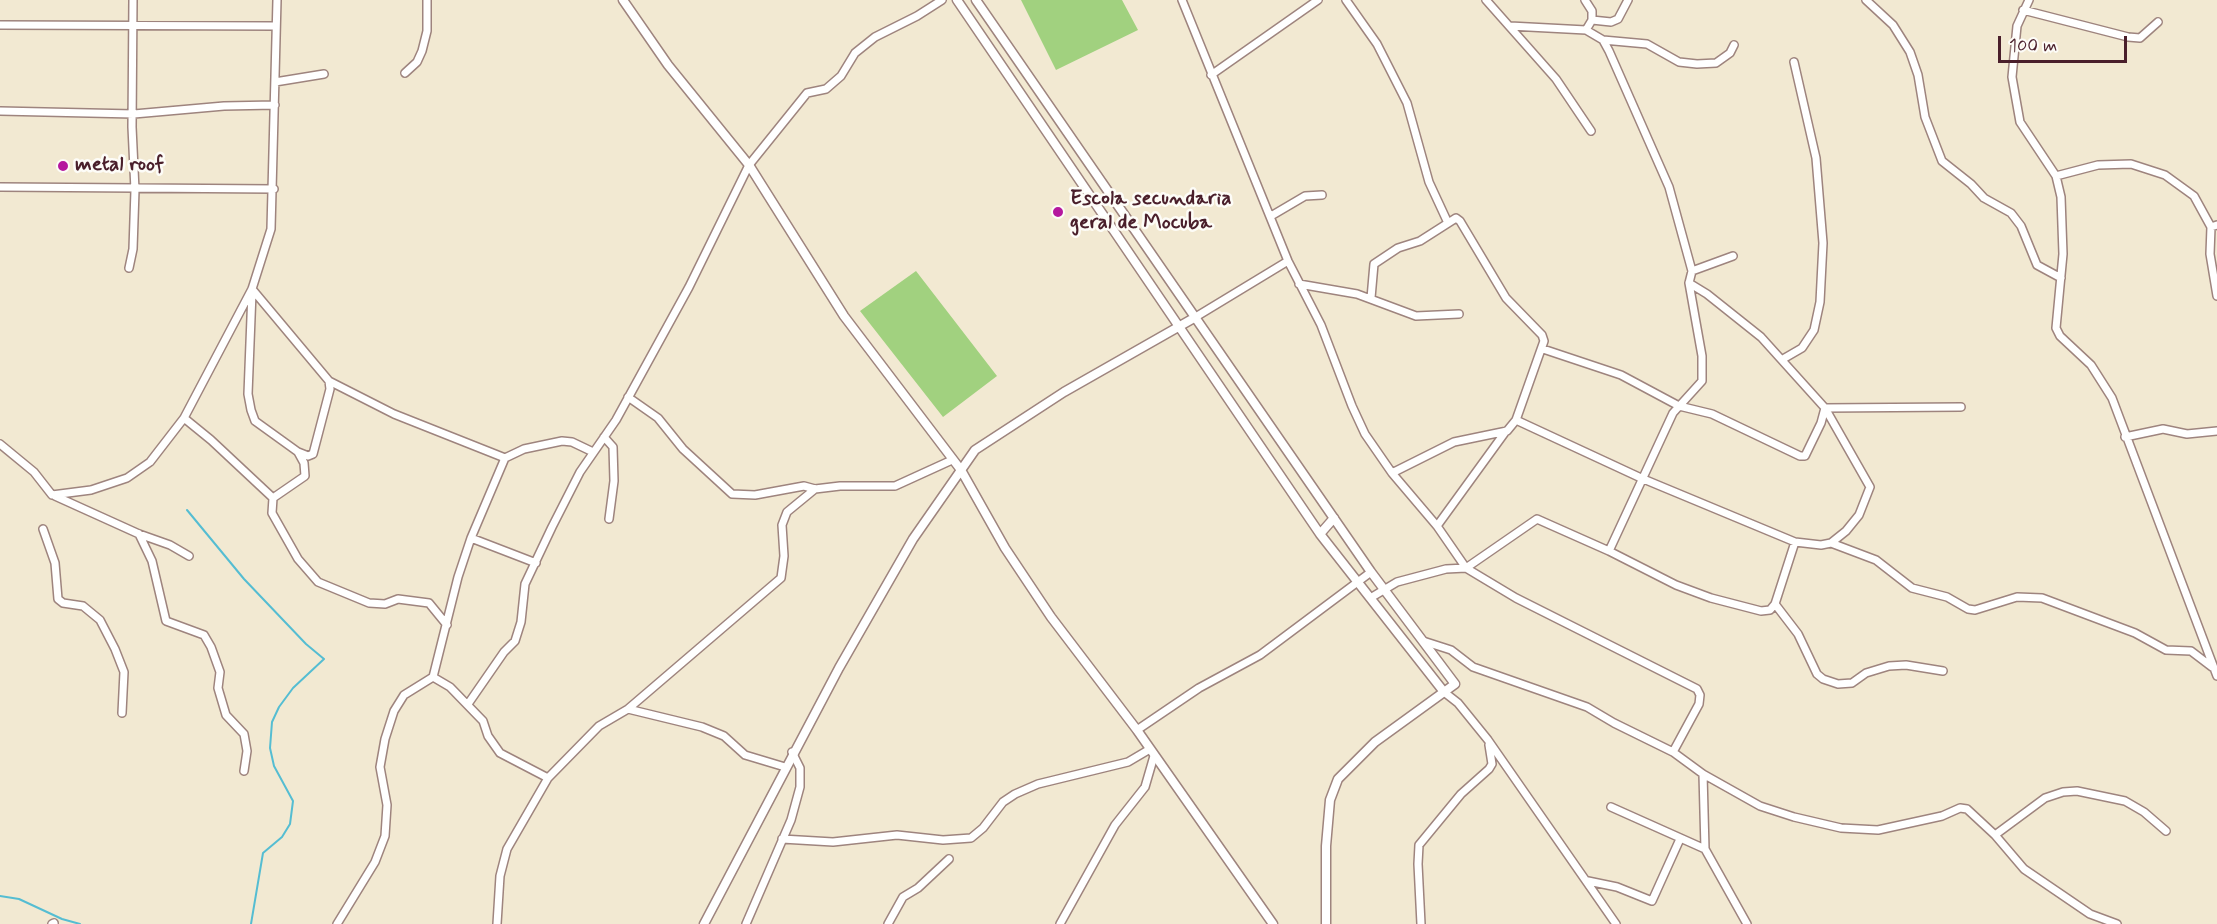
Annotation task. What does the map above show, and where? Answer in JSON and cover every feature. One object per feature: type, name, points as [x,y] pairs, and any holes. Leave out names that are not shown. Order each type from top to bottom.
[{"type":"street","points":[[129,268],[133,249],[135,190],[133,0]]},
{"type":"street","points":[[52,495],[91,490],[128,478],[150,462],[184,418],[252,291],[272,229],[277,0]]},
{"type":"street","points":[[405,73],[417,62],[422,51],[427,31],[427,0]]},
{"type":"street","points":[[623,0],[668,65],[749,165],[844,316],[961,470],[1005,548],[1051,617],[1137,730],[1274,924]]},
{"type":"street","points":[[468,704],[519,632],[525,584],[562,506],[628,397],[689,287],[749,165],[807,93],[826,89],[841,76],[855,53],[875,37],[917,16],[942,0]]},
{"type":"street","points":[[957,0],[1320,534],[1372,597],[1444,693],[1458,703],[1488,741],[1616,924]]},
{"type":"street","points":[[976,0],[1371,572],[1455,684],[1458,703]]},
{"type":"street","points":[[1182,0],[1288,261],[1321,325],[1365,434],[1392,473],[1437,526],[1467,568],[1516,598],[1697,689],[1700,695],[1699,704],[1673,752]]},
{"type":"street","points":[[1211,75],[1318,0]]},
{"type":"street","points":[[1346,0],[1377,44],[1407,103],[1428,168],[1429,182],[1448,223]]},
{"type":"street","points":[[1486,0],[1556,79],[1591,131]]},
{"type":"street","points":[[1585,0],[1592,11],[1592,20],[1586,30]]},
{"type":"street","points":[[1592,20],[1611,22],[1618,19],[1629,0]]},
{"type":"street","points":[[1866,0],[1893,25],[1910,52],[1918,75],[1925,117],[1942,161],[1971,184],[1984,198],[2011,213],[2021,226],[2037,265],[2061,278]]},
{"type":"street","points":[[2029,0],[2023,10],[2013,44],[2012,77],[2020,122],[2056,176],[2062,208],[2061,278],[2056,328],[2060,336],[2091,365],[2112,398],[2215,672]]},
{"type":"street","points":[[2023,10],[2128,37],[2140,38],[2158,22]]},
{"type":"street","points":[[0,25],[275,26]]},
{"type":"street","points":[[1510,26],[1586,30],[1603,40],[1647,44],[1679,62],[1697,64],[1716,63],[1730,53],[1734,45]]},
{"type":"street","points":[[1603,40],[1669,187],[1692,271],[1689,283],[1704,372],[1702,381],[1673,413],[1609,550]]},
{"type":"street","points":[[1783,359],[1802,348],[1814,330],[1820,302],[1823,243],[1816,158],[1794,62]]},
{"type":"street","points":[[275,82],[324,74]]},
{"type":"street","points":[[0,111],[134,114],[275,105]]},
{"type":"street","points":[[1046,132],[1060,123]]},
{"type":"street","points":[[2056,176],[2098,165],[2131,164],[2165,174],[2194,196],[2214,226],[2210,254],[2217,296]]},
{"type":"street","points":[[0,187],[135,190],[274,189]]},
{"type":"street","points":[[1271,216],[1305,195],[1322,195]]},
{"type":"street","points":[[1371,298],[1374,264],[1398,248],[1420,241],[1456,218],[1466,228],[1506,297],[1542,335],[1543,349],[1516,420],[1437,526]]},
{"type":"street","points":[[1692,271],[1733,256]]},
{"type":"street","points":[[704,924],[792,752],[913,539],[975,450],[999,432],[1288,261]]},
{"type":"street","points":[[1689,283],[1735,316],[1783,359],[1825,408],[1870,487],[1859,515],[1831,543]]},
{"type":"street","points":[[1299,284],[1371,298],[1416,316],[1459,314]]},
{"type":"street","points":[[252,291],[329,381],[394,414],[505,458]]},
{"type":"street","points":[[252,291],[249,394],[255,420],[298,452],[308,456],[313,454],[330,389],[329,381]]},
{"type":"street","points":[[1543,349],[1621,375],[1679,406],[1712,414],[1800,456],[1809,450],[1825,408]]},
{"type":"street","points":[[628,397],[658,418],[682,449],[732,494],[755,495],[804,486],[815,489],[840,486],[895,486],[952,460]]},
{"type":"street","points":[[1825,408],[1961,406]]},
{"type":"street","points":[[184,418],[273,498]]},
{"type":"street","points":[[1516,420],[1641,478],[1795,542],[1813,546],[1831,543],[1876,560],[1912,588],[1947,597],[1963,608],[1975,610],[2010,598],[2042,598],[2134,633],[2166,650],[2191,651],[2215,672]]},
{"type":"street","points":[[2125,437],[2163,429],[2187,435],[2217,431]]},
{"type":"street","points":[[1392,473],[1454,442],[1507,431]]},
{"type":"street","points":[[604,437],[613,447],[614,481],[609,519]]},
{"type":"street","points":[[338,924],[375,862],[385,836],[387,805],[380,767],[385,739],[394,711],[404,695],[433,677],[458,577],[471,538],[505,458],[524,449],[562,441],[572,442],[593,452]]},
{"type":"street","points":[[0,444],[34,472],[52,495],[139,534],[170,545],[189,556]]},
{"type":"street","points":[[273,498],[304,476],[304,463],[298,452]]},
{"type":"street","points":[[496,924],[500,876],[507,849],[548,778],[599,726],[628,709],[781,578],[784,572],[782,525],[787,512],[815,489]]},
{"type":"street","points":[[273,498],[272,513],[298,559],[318,582],[369,603],[385,604],[398,599],[429,603],[447,625]]},
{"type":"street","points":[[1320,534],[1334,518]]},
{"type":"street","points":[[1372,597],[1397,582],[1446,569],[1467,568],[1537,519],[1609,550],[1676,585],[1711,598],[1761,611],[1770,610],[1775,604],[1795,542]]},
{"type":"street","points":[[43,529],[55,563],[58,599],[63,603],[83,606],[100,620],[115,649],[124,672],[122,713]]},
{"type":"street","points":[[139,534],[152,561],[166,621],[204,635],[211,647],[220,672],[218,688],[226,715],[244,734],[246,751],[244,771]]},
{"type":"street","points":[[471,538],[536,563]]},
{"type":"street","points":[[1137,730],[1199,688],[1260,655],[1371,572]]},
{"type":"street","points":[[1775,604],[1798,634],[1817,674],[1823,679],[1838,684],[1852,683],[1866,673],[1889,666],[1906,665],[1943,671]]},
{"type":"street","points":[[1422,640],[1451,650],[1473,667],[1587,707],[1673,752],[1702,774],[1760,806],[1794,817],[1841,828],[1878,830],[1942,816],[1960,808],[1973,814],[1995,835],[2024,869],[2090,914],[2117,924]]},
{"type":"street","points":[[433,677],[450,687],[483,721],[488,736],[500,753],[548,778]]},
{"type":"street","points":[[1326,924],[1326,846],[1330,800],[1338,779],[1375,742],[1455,684]]},
{"type":"street","points":[[628,709],[702,727],[724,736],[745,755],[785,768]]},
{"type":"street","points":[[1421,924],[1419,845],[1461,794],[1489,769],[1492,764],[1488,741]]},
{"type":"street","points":[[746,924],[791,820],[800,787],[800,768],[792,752]]},
{"type":"street","points":[[782,839],[833,842],[897,835],[943,840],[971,838],[983,828],[1003,802],[1015,794],[1038,784],[1128,762],[1152,753]]},
{"type":"street","points":[[1060,924],[1115,825],[1145,787],[1152,753]]},
{"type":"street","points":[[1702,774],[1705,849],[1747,924]]},
{"type":"street","points":[[1995,835],[2045,798],[2063,792],[2077,791],[2125,801],[2144,812],[2166,831]]},
{"type":"street","points":[[1611,807],[1705,849]]},
{"type":"street","points":[[1587,881],[1617,887],[1652,901],[1680,839]]},
{"type":"street","points":[[888,924],[903,897],[918,888],[949,859]]},
{"type":"green space","points":[[1021,0],[1122,0],[1138,30],[1056,70]]},
{"type":"green space","points":[[916,271],[997,376],[943,417],[860,311]]},
{"type":"waterway","points":[[187,510],[244,579],[306,644],[324,659],[293,688],[279,707],[272,722],[270,748],[274,766],[293,801],[290,824],[282,837],[263,853],[251,924]]},
{"type":"waterway","points":[[0,896],[19,899],[62,919],[80,924]]},
{"type":"place","name":"metal roof","points":[[63,166]]},
{"type":"place","name":"Escola secundaria geral de Mocuba","points":[[1058,212]]}]
